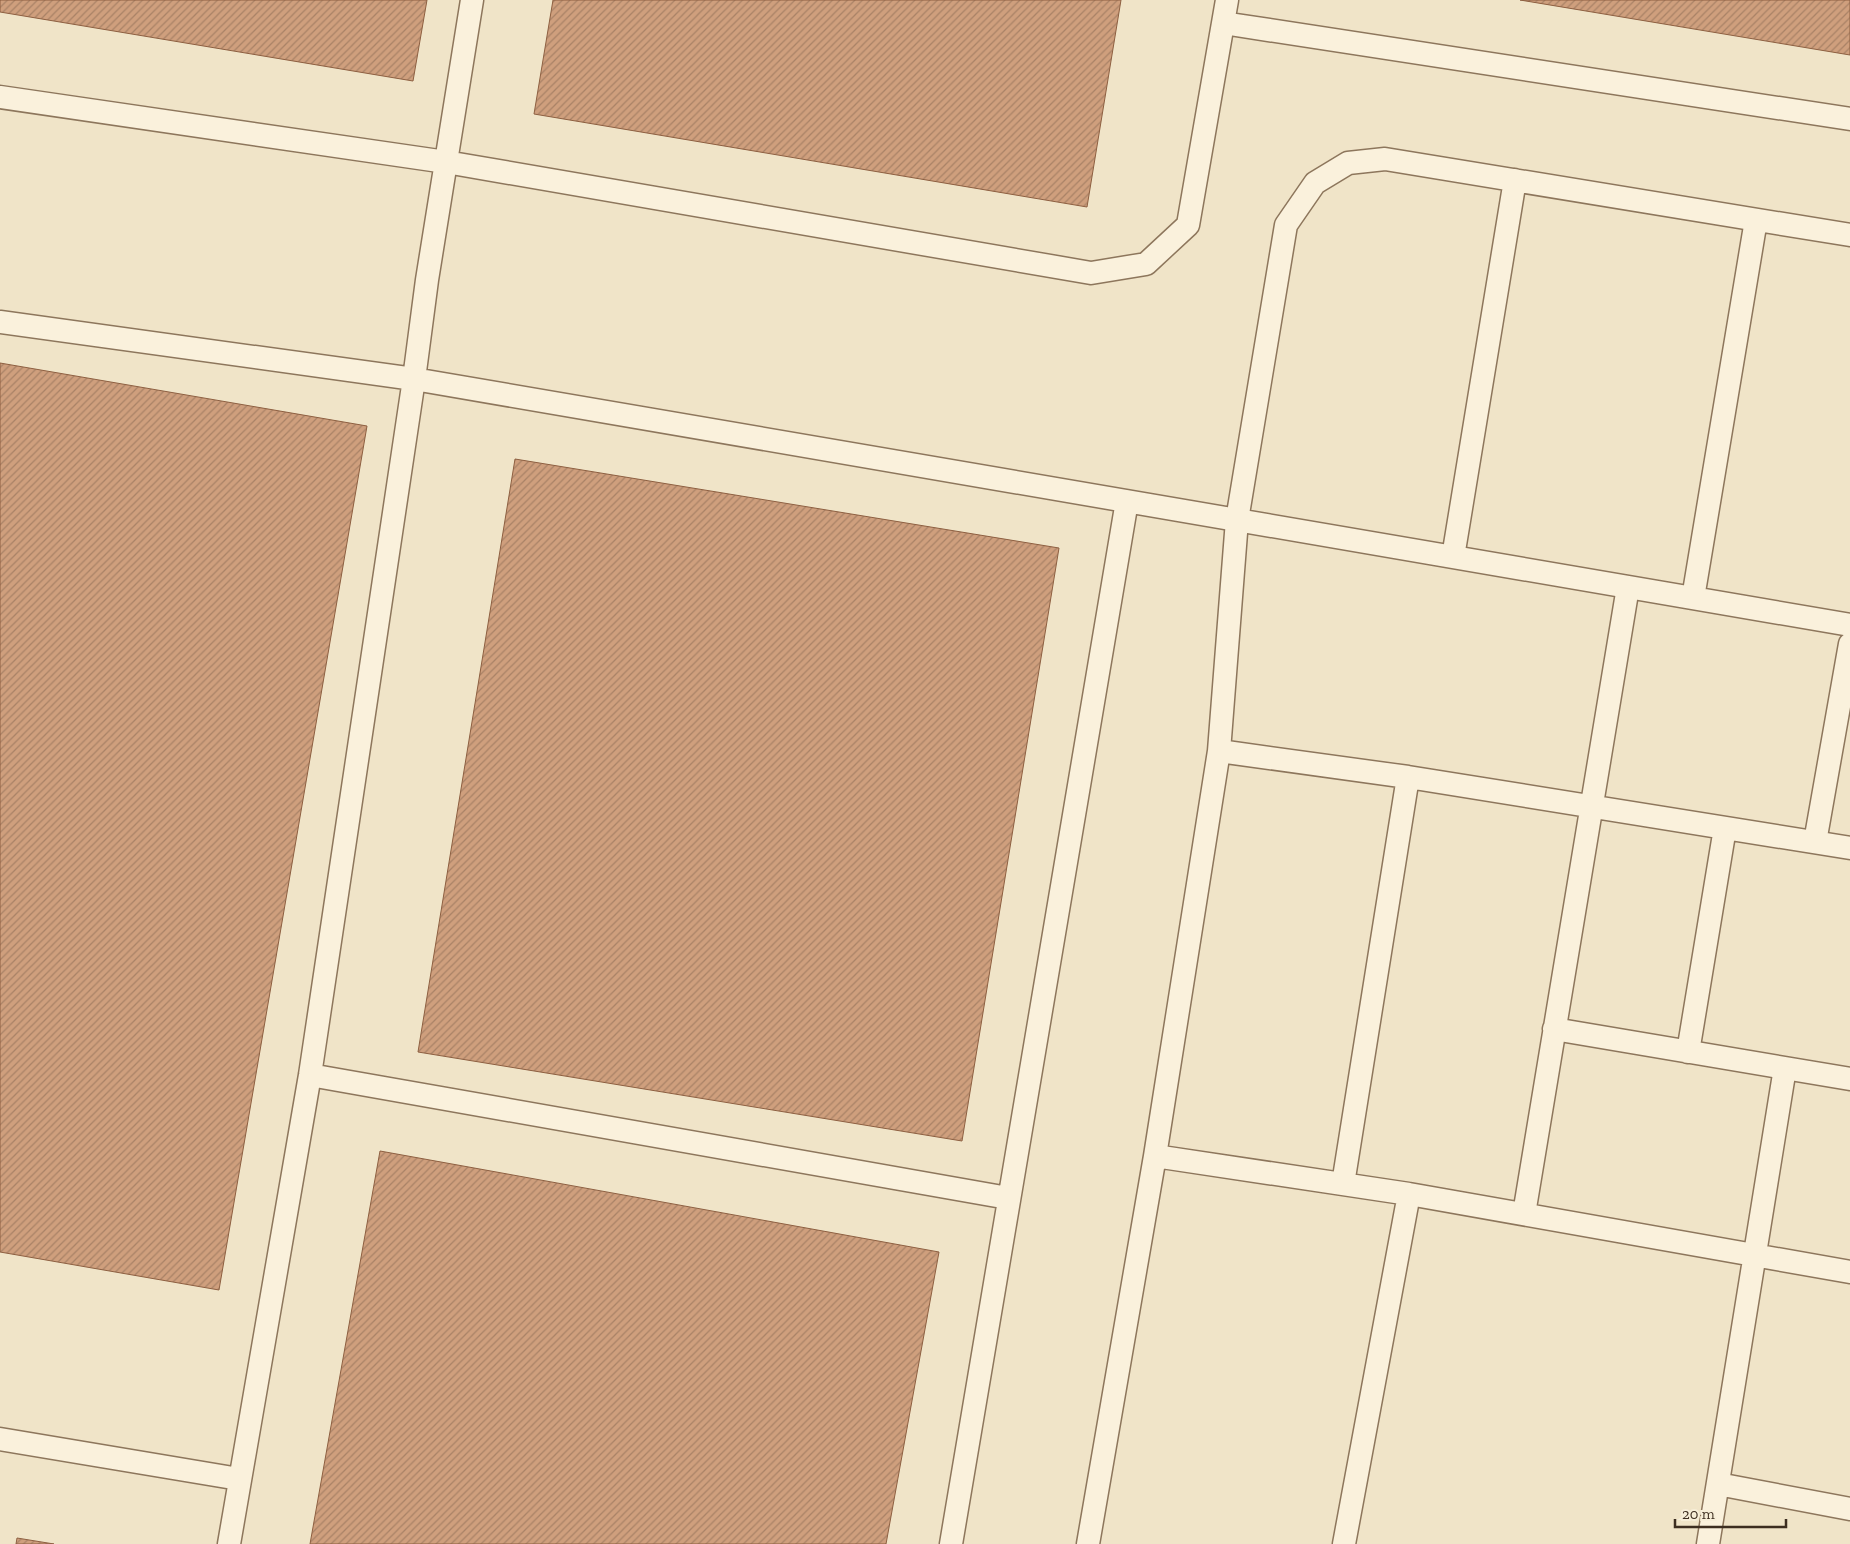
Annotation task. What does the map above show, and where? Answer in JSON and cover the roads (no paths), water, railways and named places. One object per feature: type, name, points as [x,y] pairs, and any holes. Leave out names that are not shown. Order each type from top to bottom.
[{"type":"lane","points":[[229,1544],[310,1076],[428,280],[472,0]]},
{"type":"lane","points":[[0,97],[446,162],[1091,273],[1146,264],[1188,224],[1227,0]]},
{"type":"lane","points":[[1223,23],[1850,119]]},
{"type":"lane","points":[[1088,1544],[1154,1156],[1219,751],[1237,520],[1286,225],[1315,184],[1348,163],[1385,159],[1850,235]]},
{"type":"lane","points":[[1453,557],[1515,180]]},
{"type":"lane","points":[[1693,598],[1756,220]]},
{"type":"lane","points":[[0,322],[414,379],[1850,625]]},
{"type":"lane","points":[[951,1544],[1126,500]]},
{"type":"lane","points":[[1524,1214],[1628,587]]},
{"type":"lane","points":[[1815,842],[1850,644]]},
{"type":"lane","points":[[1219,751],[1408,777],[1850,848]]},
{"type":"lane","points":[[1343,1184],[1408,777]]},
{"type":"lane","points":[[1688,1052],[1726,828]]},
{"type":"lane","points":[[1554,1029],[1850,1079]]},
{"type":"lane","points":[[1708,1544],[1785,1068]]},
{"type":"lane","points":[[310,1076],[1008,1198]]},
{"type":"lane","points":[[1154,1156],[1409,1194],[1850,1272]]},
{"type":"lane","points":[[1344,1544],[1409,1194]]},
{"type":"lane","points":[[0,1439],[240,1479]]},
{"type":"lane","points":[[1718,1484],[1850,1509]]}]
